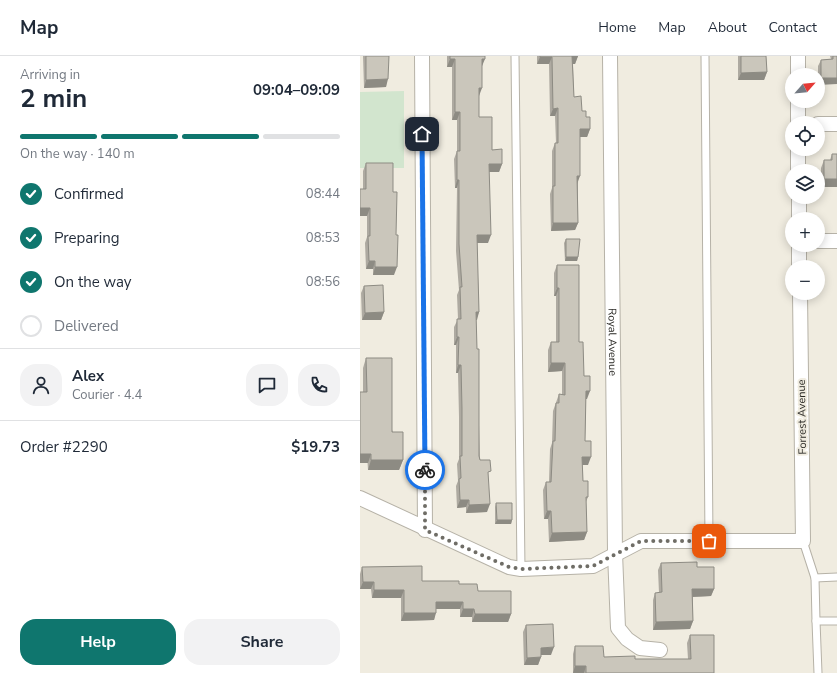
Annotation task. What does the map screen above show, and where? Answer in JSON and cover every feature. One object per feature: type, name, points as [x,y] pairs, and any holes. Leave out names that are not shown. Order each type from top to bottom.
[{"type":"street","points":[[422,56],[425,530]]},
{"type":"street","name":"Royal Avenue","points":[[610,56],[615,553],[618,628],[627,639],[640,648],[660,650]]},
{"type":"street","points":[[798,56],[798,68]]},
{"type":"street","points":[[825,124],[837,124]]},
{"type":"street","points":[[825,241],[837,241]]},
{"type":"street","name":"Forrest Avenue","points":[[800,300],[803,540]]},
{"type":"street","points":[[360,498],[425,530],[509,567],[521,569],[593,566],[615,553],[641,541],[803,540]]},
{"type":"lane","points":[[515,56],[521,569]]},
{"type":"lane","points":[[705,56],[709,541]]},
{"type":"lane","points":[[803,540],[816,578],[818,673]]},
{"type":"lane","points":[[816,578],[837,577]]},
{"type":"lane","points":[[816,621],[837,621]]},
{"type":"green space","points":[[404,91],[404,168],[360,168],[360,92]]},
{"type":"building","points":[[366,56],[389,56],[388,79],[366,80]]},
{"type":"building","points":[[450,56],[485,56],[485,59],[482,59],[482,88],[479,88],[479,117],[492,117],[492,150],[502,149],[502,164],[489,164],[491,235],[477,235],[479,312],[476,312],[477,349],[479,349],[479,456],[480,460],[490,460],[491,471],[488,472],[490,504],[469,505],[469,500],[460,500],[459,479],[461,478],[460,456],[462,456],[462,409],[461,365],[458,365],[459,337],[457,337],[457,319],[461,319],[460,287],[462,287],[459,244],[459,180],[457,180],[457,151],[460,151],[460,112],[455,112],[455,59],[450,59]]},
{"type":"building","points":[[540,56],[572,56],[574,97],[581,96],[582,111],[586,111],[586,117],[590,117],[590,129],[580,129],[580,176],[577,176],[578,223],[553,223],[553,186],[555,186],[555,143],[558,143],[558,108],[553,109],[552,57]]},
{"type":"building","points":[[741,56],[766,56],[767,72],[741,73]]},
{"type":"building","points":[[833,56],[837,56],[837,78],[825,78],[825,68],[821,68],[821,60],[833,59]]},
{"type":"building","points":[[832,154],[837,154],[837,179],[825,179],[824,160],[832,160]]},
{"type":"building","points":[[366,163],[393,163],[393,192],[397,192],[397,267],[375,267],[375,261],[369,261],[368,236],[370,236],[370,208],[360,208],[360,189],[366,189]]},
{"type":"building","points":[[566,239],[580,239],[578,257],[566,257]]},
{"type":"building","points":[[557,265],[579,265],[579,342],[583,342],[584,376],[590,376],[590,391],[586,391],[585,441],[591,441],[591,457],[582,457],[583,481],[588,481],[588,497],[586,497],[587,532],[552,533],[551,511],[547,511],[546,482],[551,482],[553,441],[555,441],[556,403],[559,403],[559,394],[565,395],[565,363],[551,363],[551,342],[559,342],[559,288],[557,288]]},
{"type":"building","points":[[383,285],[384,312],[365,313],[364,286]]},
{"type":"building","points":[[366,358],[392,358],[392,432],[403,432],[403,460],[371,460],[371,454],[360,454],[360,392],[367,392]]},
{"type":"building","points":[[496,503],[512,503],[512,520],[497,520]]},
{"type":"building","points":[[697,562],[697,567],[714,567],[714,589],[692,589],[693,621],[656,622],[655,593],[662,592],[661,563]]},
{"type":"building","points":[[422,566],[422,581],[459,581],[459,584],[477,584],[478,591],[511,591],[511,614],[475,614],[474,609],[463,609],[463,602],[436,602],[436,613],[404,613],[404,590],[374,590],[374,582],[363,582],[362,567]]},
{"type":"building","points":[[553,624],[554,647],[541,648],[541,657],[527,658],[526,625]]},
{"type":"building","points":[[690,635],[714,635],[714,673],[586,673],[586,666],[575,666],[575,646],[603,646],[604,657],[635,656],[635,659],[691,659]]},
{"type":"way so far","points":[[425,470],[425,530],[509,567],[521,569],[593,566],[615,553],[641,541],[709,541]]},
{"type":"route","points":[[422,134],[425,470]]}]
